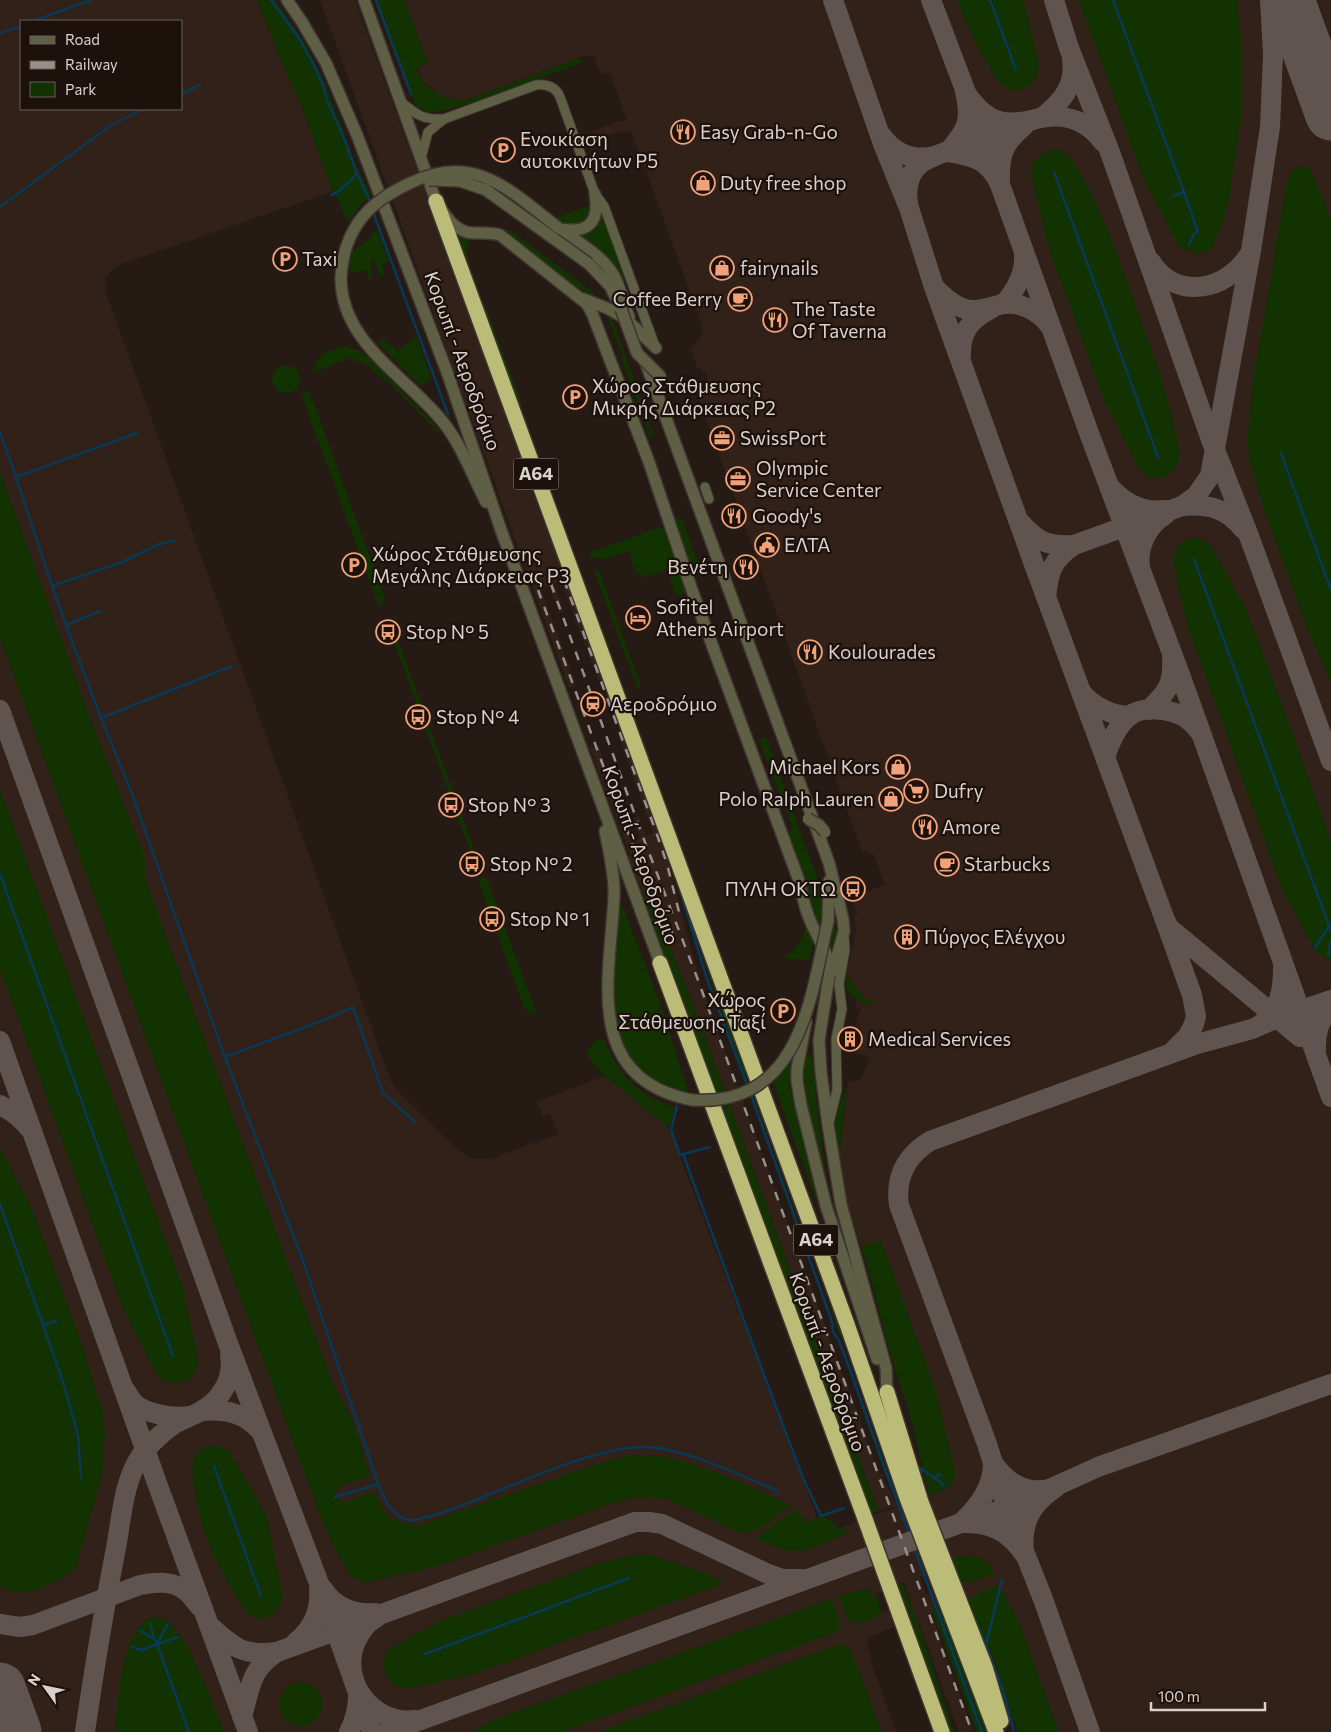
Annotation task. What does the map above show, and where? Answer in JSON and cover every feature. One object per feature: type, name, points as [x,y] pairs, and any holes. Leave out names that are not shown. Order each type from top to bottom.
[{"type":"highway","name":"Κορωπί - Αεροδρόμιο","points":[[436,201],[847,1324],[908,1498],[996,1732]]},
{"type":"highway","name":"Κορωπί - Αεροδρόμιο","points":[[660,964],[942,1732]]},
{"type":"highway","points":[[888,1392],[921,1502],[985,1667],[1004,1732]]},
{"type":"street","name":"Κορωπί - Αεροδρόμιο","points":[[286,0],[302,22],[322,56],[357,135],[447,372],[501,530],[660,964]]},
{"type":"street","name":"Κορωπί - Αεροδρόμιο","points":[[364,0],[436,201]]},
{"type":"street","points":[[421,158],[428,132],[444,119],[536,85],[551,86],[557,90],[560,97],[596,194],[598,206],[595,218],[591,223],[580,229],[561,229]]},
{"type":"street","points":[[400,101],[422,118],[444,119]]},
{"type":"street","points":[[501,530],[464,457],[443,423],[426,403],[379,358],[352,321],[343,296],[342,268],[348,241],[358,223],[371,207],[381,198],[406,185],[427,175],[446,171],[473,173],[491,180],[512,192],[604,264],[614,277],[829,862],[843,919],[846,950],[839,984],[842,1009],[837,1031],[837,1090],[828,1126]]},
{"type":"street","points":[[406,185],[432,179],[446,179],[486,190],[589,264],[610,286],[621,309],[829,880],[828,921],[800,1046],[797,1081],[826,1206],[888,1392]]},
{"type":"street","points":[[596,194],[604,206],[656,348]]},
{"type":"street","points":[[436,201],[448,220],[457,228],[474,234],[485,232],[500,235],[587,304],[643,444],[693,593],[798,878],[809,918],[828,954],[830,970],[828,992],[820,1040],[821,1072],[828,1126],[841,1204],[886,1368],[888,1392]]},
{"type":"street","points":[[578,296],[609,309],[631,322],[656,348]]},
{"type":"street","points":[[637,353],[661,377]]},
{"type":"street","points":[[704,487],[709,499]]},
{"type":"street","points":[[596,792],[606,833],[614,893],[608,970],[608,1008],[612,1034],[627,1062],[643,1079],[666,1093],[692,1100],[719,1100],[733,1097],[757,1086],[787,1058],[794,1046],[814,984]]},
{"type":"street","points":[[808,819],[825,832]]},
{"type":"street","points":[[828,992],[844,931]]},
{"type":"shaded area","points":[[0,0],[257,0],[301,105],[333,191],[119,265],[106,278],[105,290],[390,1079],[398,1091],[460,1152],[473,1159],[490,1159],[558,1134],[550,1113],[543,1116],[536,1102],[605,1076],[669,1128],[817,1518],[822,1516],[840,1528],[929,1495],[910,1414],[888,1346],[871,1278],[848,1205],[839,1161],[848,1082],[861,1079],[870,1058],[851,1051],[860,1028],[856,1026],[858,1021],[856,1020],[861,1009],[855,1006],[857,1000],[864,998],[846,975],[856,931],[854,915],[857,914],[854,905],[858,895],[885,885],[874,856],[865,850],[863,854],[697,393],[707,389],[707,373],[697,367],[691,349],[701,336],[703,328],[631,132],[621,131],[591,142],[589,133],[619,121],[627,121],[610,73],[603,75],[601,70],[599,71],[594,56],[584,56],[466,100],[444,98],[424,82],[417,70],[393,0],[1331,0],[1331,1732],[1031,1732],[966,1600],[932,1613],[973,1732],[959,1732],[917,1618],[867,1638],[872,1664],[896,1732],[0,1732]],"holes":[[[954,1565],[960,1583],[926,1595],[920,1577]],[[904,1583],[911,1601],[882,1612],[875,1594]]]},
{"type":"shaded area","points":[[320,0],[355,0],[604,683],[598,680],[561,581],[554,584],[564,611],[559,613],[549,586],[541,589],[576,685],[569,688]]},
{"type":"shaded area","points":[[622,730],[667,858],[701,986],[875,1462],[897,1506],[878,1511],[692,1001],[670,947],[630,865],[628,857],[630,855],[590,748],[598,745],[633,840],[640,838],[633,818],[639,816],[646,836],[653,833],[619,737]]},
{"type":"green space","points":[[257,0],[275,0],[306,45],[323,79],[356,165],[371,195],[363,202],[348,222],[330,185],[301,105]]},
{"type":"green space","points":[[374,0],[405,0],[428,63],[416,68],[429,88],[442,96],[466,100],[579,58],[584,62],[474,102],[440,111],[428,112],[417,107],[414,102]]},
{"type":"green space","points":[[957,0],[1024,0],[1039,65],[1037,76],[1030,86],[1020,90],[1007,88],[995,78],[966,24]]},
{"type":"green space","points":[[1079,0],[1237,0],[1242,42],[1242,110],[1230,192],[1224,219],[1213,247],[1208,251],[1196,253],[1183,250],[1178,245],[1143,178]]},
{"type":"green space","points":[[1062,151],[1071,158],[1097,204],[1147,336],[1169,403],[1179,444],[1179,453],[1178,462],[1173,470],[1161,477],[1149,476],[1137,465],[1104,400],[1048,246],[1031,173],[1033,164],[1039,157],[1046,152]]},
{"type":"green space","points":[[1302,166],[1309,168],[1313,174],[1331,219],[1331,683],[1305,623],[1266,515],[1250,462],[1247,441],[1253,381],[1287,181],[1292,171]]},
{"type":"green space","points":[[593,204],[593,212],[584,224],[568,226],[555,218]]},
{"type":"green space","points":[[601,209],[627,283],[574,235]]},
{"type":"green space","points":[[452,229],[471,237],[467,248],[468,261],[522,403],[517,405]]},
{"type":"green space","points":[[504,229],[513,232],[594,293],[592,297],[498,230]]},
{"type":"green space","points":[[373,232],[378,232],[389,260],[383,263],[383,276],[378,274],[375,260],[370,263],[373,279],[368,278],[366,269],[359,272],[351,272],[348,264],[352,251],[369,239]]},
{"type":"green space","points":[[605,311],[610,313],[654,435],[649,437],[648,432],[650,431],[645,422],[647,420],[646,417],[643,418],[621,357],[623,356]]},
{"type":"green space","points":[[416,336],[432,379],[420,385],[377,342],[382,339],[398,351]]},
{"type":"green space","points":[[344,346],[360,351],[370,359],[440,430],[438,432],[391,385],[363,362],[356,362],[352,357],[316,372],[314,370],[321,356],[328,351]]},
{"type":"green space","points":[[286,365],[296,369],[300,379],[296,389],[286,393],[276,389],[272,379],[276,369]]},
{"type":"green space","points":[[306,391],[311,395],[386,602],[379,607],[302,396]]},
{"type":"green space","points":[[0,471],[91,720],[146,860],[145,879],[276,1232],[334,1386],[352,1418],[370,1477],[340,1485],[335,1495],[336,1499],[346,1502],[372,1493],[376,1494],[386,1514],[391,1518],[418,1526],[588,1467],[620,1458],[640,1455],[677,1459],[696,1465],[717,1472],[791,1505],[773,1519],[753,1531],[740,1533],[667,1499],[635,1497],[613,1503],[435,1567],[368,1582],[359,1580],[349,1571],[339,1556],[319,1513],[0,638]]},
{"type":"green space","points":[[681,517],[698,563],[690,566],[673,520]]},
{"type":"green space","points":[[658,528],[664,530],[687,593],[676,596],[667,569],[644,578],[642,574],[637,574],[634,571],[630,551],[600,560],[598,558],[591,558],[588,553]]},
{"type":"green space","points":[[1191,538],[1199,538],[1211,545],[1246,609],[1331,842],[1331,961],[1317,953],[1282,889],[1186,622],[1173,561],[1177,547]]},
{"type":"green space","points":[[594,570],[599,571],[641,686],[637,687]]},
{"type":"green space","points":[[392,624],[475,852],[471,853],[388,625]]},
{"type":"green space","points":[[766,737],[837,933],[837,948],[834,959],[831,949],[816,926],[786,833],[791,830],[792,826],[759,739]]},
{"type":"green space","points":[[0,789],[183,1288],[198,1357],[198,1365],[192,1377],[187,1381],[175,1384],[162,1379],[157,1374],[123,1309],[0,969]]},
{"type":"green space","points":[[671,853],[751,1077],[745,1080],[681,894]]},
{"type":"green space","points":[[630,865],[670,947],[692,1001],[878,1511],[869,1514]]},
{"type":"green space","points":[[484,877],[487,879],[537,1014],[533,1015],[524,1008],[478,879]]},
{"type":"green space","points":[[622,905],[661,1006],[689,1094],[660,1086],[635,1065],[623,1046],[614,1013],[613,988],[620,907]]},
{"type":"green space","points":[[806,928],[808,928],[814,941],[809,960],[786,959],[798,946]]},
{"type":"green space","points":[[846,975],[868,1002],[873,999],[875,1002],[868,1006],[854,997],[846,986]]},
{"type":"green space","points":[[602,1039],[606,1042],[616,1064],[632,1083],[652,1098],[675,1107],[669,1128],[605,1076],[591,1061],[587,1054],[589,1049],[592,1044]]},
{"type":"green space","points":[[804,1055],[810,1055],[813,1060],[818,1118],[827,1181],[822,1183],[801,1088]]},
{"type":"green space","points":[[791,1059],[789,1084],[819,1208],[772,1080]]},
{"type":"green space","points":[[848,1082],[839,1161],[837,1137],[834,1137],[836,1116]]},
{"type":"green space","points":[[757,1091],[903,1499],[898,1501],[842,1337],[836,1327],[831,1306],[753,1094]]},
{"type":"green space","points":[[0,1147],[34,1213],[52,1261],[81,1342],[103,1413],[105,1436],[102,1476],[76,1568],[65,1577],[49,1585],[32,1591],[18,1593],[11,1592],[0,1585]]},
{"type":"green space","points":[[881,1240],[936,1391],[955,1470],[954,1481],[948,1488],[929,1495],[910,1414],[888,1346],[861,1246]]},
{"type":"green space","points":[[215,1445],[229,1451],[267,1516],[283,1599],[275,1612],[266,1618],[256,1618],[247,1612],[226,1579],[208,1544],[194,1488],[192,1469],[196,1454],[207,1446]]},
{"type":"green space","points":[[793,1511],[800,1513],[806,1523],[822,1516],[834,1523],[840,1530],[845,1528],[848,1532],[819,1546],[796,1551],[757,1540],[757,1537]]},
{"type":"green space","points":[[647,1554],[702,1572],[725,1583],[474,1674],[406,1689],[395,1685],[387,1677],[383,1667],[386,1654],[390,1649],[445,1619],[591,1566],[634,1555]]},
{"type":"green space","points":[[969,1556],[985,1560],[995,1574],[967,1583],[966,1581],[960,1583],[953,1558]]},
{"type":"green space","points":[[903,1584],[954,1732],[946,1732],[896,1586]]},
{"type":"green space","points":[[999,1585],[1019,1622],[1059,1732],[1017,1732],[994,1659],[966,1599]]},
{"type":"green space","points":[[871,1588],[872,1592],[869,1596],[875,1594],[882,1612],[865,1622],[854,1623],[847,1619],[838,1596]]},
{"type":"green space","points":[[832,1599],[841,1626],[836,1632],[562,1732],[471,1732],[499,1718]]},
{"type":"green space","points":[[941,1605],[989,1732],[977,1732],[932,1609]]},
{"type":"green space","points":[[150,1618],[165,1620],[174,1627],[183,1639],[200,1671],[224,1732],[115,1732],[120,1687],[127,1652],[140,1625]]},
{"type":"green space","points":[[841,1644],[851,1650],[882,1732],[598,1732]]},
{"type":"green space","points":[[297,1682],[305,1682],[317,1688],[323,1704],[317,1720],[305,1726],[297,1726],[285,1720],[279,1708],[279,1700],[285,1688]]},
{"type":"waterway","points":[[36,20],[91,0]]},
{"type":"waterway","points":[[271,0],[297,35],[313,63],[371,204]]},
{"type":"waterway","points":[[376,0],[411,94]]},
{"type":"waterway","points":[[990,0],[1016,70]]},
{"type":"waterway","points":[[1113,0],[1184,192]]},
{"type":"waterway","points":[[0,33],[20,26]]},
{"type":"waterway","points":[[182,94],[200,85]]},
{"type":"waterway","points":[[0,207],[110,126],[142,110]]},
{"type":"waterway","points":[[1054,172],[1158,457]]},
{"type":"waterway","points":[[331,195],[338,192],[357,174]]},
{"type":"waterway","points":[[1173,196],[1184,192],[1198,232],[1194,234],[1189,245]]},
{"type":"waterway","points":[[373,212],[448,414]]},
{"type":"waterway","points":[[0,432],[16,477]]},
{"type":"waterway","points":[[52,586],[16,477],[137,433]]},
{"type":"waterway","points":[[1281,453],[1331,590]]},
{"type":"waterway","points":[[66,625],[52,586],[120,563],[160,544],[174,541]]},
{"type":"waterway","points":[[1194,559],[1331,931]]},
{"type":"waterway","points":[[101,611],[66,625],[101,718]]},
{"type":"waterway","points":[[232,666],[101,718],[131,791],[225,1057],[327,1019],[353,1007],[383,1093],[415,1122]]},
{"type":"waterway","points":[[0,874],[173,1356]]},
{"type":"waterway","points":[[682,897],[707,979],[748,1087]]},
{"type":"waterway","points":[[1315,948],[1329,926]]},
{"type":"waterway","points":[[1328,956],[1331,939]]},
{"type":"waterway","points":[[225,1057],[305,1266],[378,1484],[335,1497]]},
{"type":"waterway","points":[[750,1092],[832,1322],[833,1332],[839,1341],[852,1375],[982,1732]]},
{"type":"waterway","points":[[677,1106],[671,1130],[680,1155],[710,1147]]},
{"type":"waterway","points":[[683,1154],[803,1478],[821,1516],[844,1508]]},
{"type":"waterway","points":[[0,1204],[43,1325]]},
{"type":"waterway","points":[[56,1321],[43,1325],[63,1382],[78,1435],[81,1478]]},
{"type":"waterway","points":[[378,1484],[393,1511],[403,1518],[415,1520],[458,1507],[577,1460],[620,1449],[641,1447],[673,1451],[691,1456],[778,1491]]},
{"type":"waterway","points":[[214,1466],[261,1596]]},
{"type":"waterway","points":[[923,1485],[920,1468],[933,1477]]},
{"type":"waterway","points":[[941,1474],[933,1477],[944,1485]]},
{"type":"waterway","points":[[425,1654],[629,1578]]},
{"type":"waterway","points":[[974,1617],[986,1645],[1002,1580]]},
{"type":"waterway","points":[[150,1623],[154,1638]]},
{"type":"waterway","points":[[140,1631],[155,1639],[157,1644],[167,1625]]},
{"type":"waterway","points":[[158,1644],[178,1637]]},
{"type":"waterway","points":[[132,1647],[142,1650],[157,1644],[189,1732]]},
{"type":"waterway","points":[[986,1645],[1003,1690],[1014,1732]]},
{"type":"taxiway","points":[[833,0],[883,144],[909,208],[934,287],[1035,567],[1165,920]]},
{"type":"taxiway","points":[[931,0],[984,140],[1089,433],[1181,677],[1331,1097]]},
{"type":"taxiway","points":[[1054,0],[1069,48],[1111,155],[1210,437],[1249,536],[1331,761]]},
{"type":"taxiway","points":[[1046,597],[1050,573],[1056,561],[1067,550],[1074,545],[1182,506],[1196,496],[1210,476],[1251,251],[1270,127],[1273,55],[1270,0]]},
{"type":"taxiway","points":[[908,203],[907,194],[910,179],[914,171],[922,163],[939,154],[1043,117],[1050,111],[1066,93],[1072,78],[1072,60]]},
{"type":"taxiway","points":[[948,152],[964,131],[968,118],[965,92],[977,107],[993,119],[1011,123],[1051,117],[1068,118],[1084,124],[1103,142]]},
{"type":"taxiway","points":[[948,152],[979,160],[990,169],[1000,184],[1000,166],[1003,152],[1010,139],[1023,127]]},
{"type":"taxiway","points":[[882,136],[899,152],[905,155],[919,158],[935,156]]},
{"type":"taxiway","points":[[1151,262],[1161,274],[1174,282],[1187,286],[1201,287],[1228,277],[1249,255]]},
{"type":"taxiway","points":[[1004,304],[1018,282],[1023,269],[1024,256]]},
{"type":"taxiway","points":[[935,288],[961,308],[975,310],[1005,304],[1024,306],[1041,316],[1049,325]]},
{"type":"taxiway","points":[[961,356],[962,340],[968,328],[977,317],[991,309]]},
{"type":"taxiway","points":[[1109,486],[1134,506],[1149,510],[1165,510]]},
{"type":"taxiway","points":[[1182,506],[1201,506],[1217,509],[1231,517],[1244,530]]},
{"type":"taxiway","points":[[1140,567],[1140,552],[1145,537],[1159,519],[1165,515]]},
{"type":"taxiway","points":[[1021,523],[1033,535],[1044,542],[1058,545],[1074,545]]},
{"type":"taxiway","points":[[1149,710],[1160,699],[1170,683],[1172,660]]},
{"type":"taxiway","points":[[1081,692],[1091,702],[1109,712],[1130,716]]},
{"type":"taxiway","points":[[0,710],[229,1346],[317,1578],[372,1732]]},
{"type":"taxiway","points":[[1105,757],[1117,729],[1129,716],[1142,710],[1173,712],[1186,718],[1200,732]]},
{"type":"taxiway","points":[[1173,1051],[1188,1036],[1196,1016],[1192,995],[1165,920],[1170,929],[1300,1037]]},
{"type":"taxiway","points":[[1262,1023],[1277,1005],[1282,984],[1283,968]]},
{"type":"taxiway","points":[[1090,1732],[1043,1599],[1007,1508],[987,1444],[899,1205],[898,1195],[901,1176],[914,1153],[930,1141],[1197,1044],[1252,1029],[1331,1000]]},
{"type":"taxiway","points":[[1316,1050],[1319,1026],[1331,1006]]},
{"type":"taxiway","points":[[0,1041],[157,1483],[248,1732]]},
{"type":"taxiway","points":[[0,1105],[16,1115],[29,1128]]},
{"type":"taxiway","points":[[85,1732],[122,1511],[131,1476],[142,1454],[158,1437],[176,1423],[203,1410],[221,1394],[230,1371],[230,1355]]},
{"type":"taxiway","points":[[388,1732],[961,1523],[1007,1508],[1098,1467],[1331,1384]]},
{"type":"taxiway","points":[[126,1391],[135,1404],[145,1410],[177,1417],[190,1416]]},
{"type":"taxiway","points":[[202,1411],[219,1411],[235,1414],[249,1421],[262,1433]]},
{"type":"taxiway","points":[[993,1463],[1006,1478],[1020,1487],[1036,1490],[1055,1488],[1039,1501],[1029,1516],[1024,1533],[1024,1554],[1011,1539],[997,1529],[980,1524],[961,1523],[973,1510],[987,1489],[993,1463]]},
{"type":"taxiway","points":[[242,1716],[256,1672],[261,1665],[277,1652],[635,1522],[662,1524],[768,1574],[782,1579],[802,1579]]},
{"type":"taxiway","points":[[0,1624],[19,1627],[33,1625],[140,1585],[152,1583],[176,1585],[189,1594],[200,1607]]},
{"type":"taxiway","points":[[323,1589],[333,1601],[345,1608],[360,1613],[375,1613]]},
{"type":"taxiway","points":[[295,1643],[314,1620],[317,1613],[319,1590]]},
{"type":"taxiway","points":[[376,1618],[364,1627],[356,1641],[352,1656],[352,1670],[356,1684],[363,1697],[385,1715],[399,1720],[415,1720]]},
{"type":"taxiway","points":[[212,1628],[234,1646],[248,1652],[277,1652]]},
{"type":"taxiway","points":[[349,1732],[356,1715],[358,1696]]},
{"type":"runway","points":[[1289,0],[1331,115]]},
{"type":"runway","points":[[0,1688],[16,1732]]},
{"type":"railway","points":[[564,580],[656,832],[667,864],[681,920]]},
{"type":"railway","points":[[551,584],[643,837],[698,980],[972,1732]]},
{"type":"railway","points":[[538,590],[640,865],[676,941]]},
{"type":"place","name":"Easy Grab-n-Go","points":[[683,132]]},
{"type":"place","name":"Ενοικίαση αυτοκινήτων P5","points":[[503,150]]},
{"type":"place","name":"Duty free shop","points":[[703,183]]},
{"type":"place","name":"Taxi","points":[[285,259]]},
{"type":"place","name":"fairynails","points":[[722,268]]},
{"type":"place","name":"Coffee Berry","points":[[740,299]]},
{"type":"place","name":"The Taste Of Taverna","points":[[775,320]]},
{"type":"place","name":"Χώρος Στάθμευσης Μικρής Διάρκειας P2","points":[[575,397]]},
{"type":"place","name":"SwissPort","points":[[722,438]]},
{"type":"place","name":"Olympic Service Center","points":[[738,479]]},
{"type":"place","name":"Goody's","points":[[734,516]]},
{"type":"place","name":"ΕΛΤΑ","points":[[767,545]]},
{"type":"place","name":"Χώρος Στάθμευσης Μεγάλης Διάρκειας P3","points":[[354,565]]},
{"type":"place","name":"Βενέτη","points":[[746,567]]},
{"type":"place","name":"Sofitel Athens Airport","points":[[638,618]]},
{"type":"place","name":"Stop N° 5","points":[[388,632]]},
{"type":"place","name":"Koulourades","points":[[810,652]]},
{"type":"place","name":"Αεροδρόμιο","points":[[593,704]]},
{"type":"place","name":"Stop N° 4","points":[[418,717]]},
{"type":"place","name":"Michael Kors","points":[[898,767]]},
{"type":"place","name":"Dufry","points":[[916,791]]},
{"type":"place","name":"Polo Ralph Lauren","points":[[891,799]]},
{"type":"place","name":"Stop N° 3","points":[[451,805]]},
{"type":"place","name":"Amore","points":[[925,827]]},
{"type":"place","name":"Stop N° 2","points":[[472,864]]},
{"type":"place","name":"Starbucks","points":[[947,864]]},
{"type":"place","name":"ΠΥΛΗ ΟΚΤΩ","points":[[853,889]]},
{"type":"place","name":"Stop N° 1","points":[[492,919]]},
{"type":"place","name":"Πύργος Ελέγχου","points":[[907,937]]},
{"type":"place","name":"Χώρος Στάθμευσης Ταξί","points":[[783,1011]]},
{"type":"place","name":"Medical Services","points":[[850,1039]]}]
